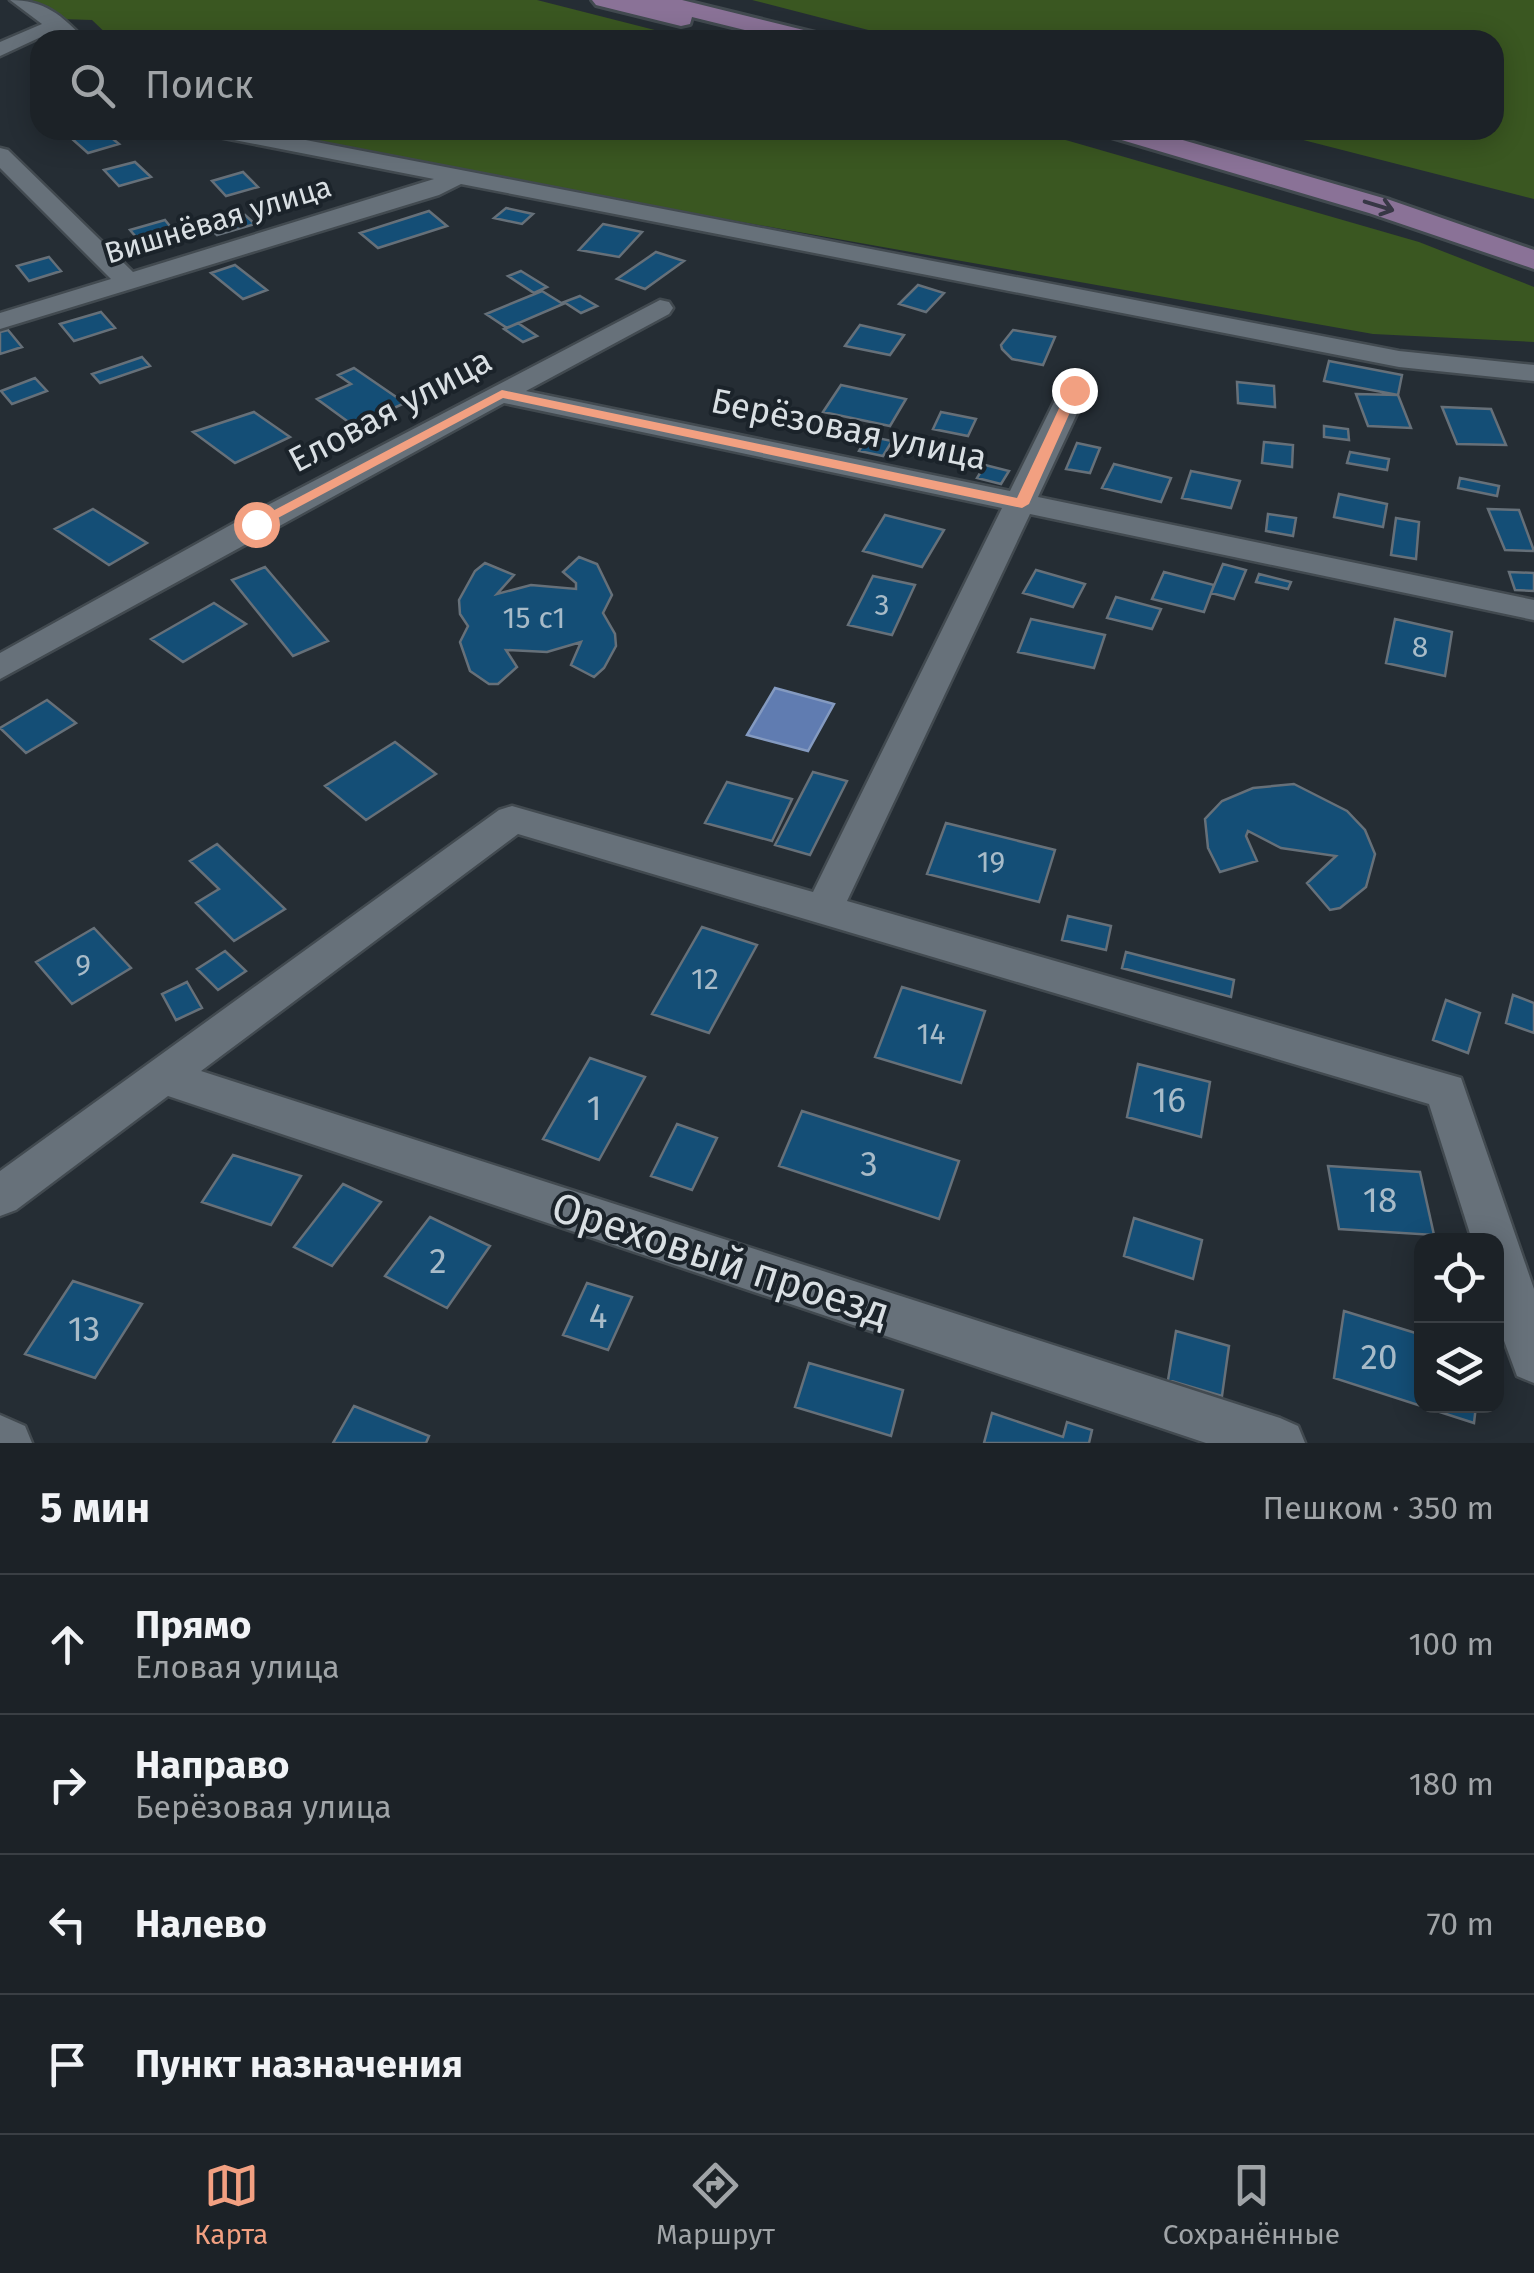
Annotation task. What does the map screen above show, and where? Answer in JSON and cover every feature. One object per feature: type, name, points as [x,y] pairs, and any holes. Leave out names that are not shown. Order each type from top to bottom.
[{"type":"main road","points":[[604,0],[723,30]]},
{"type":"main road","points":[[653,0],[774,30]]},
{"type":"main road","points":[[1153,140],[1364,201],[1534,260]]},
{"type":"main road","points":[[1216,140],[1370,180],[1534,232]]},
{"type":"street","points":[[20,0],[62,30]]},
{"type":"street","points":[[0,50],[30,35]]},
{"type":"street","points":[[268,140],[1399,359],[1534,373]]},
{"type":"street","points":[[0,154],[127,281]]},
{"type":"street","name":"Вишнёвая улица","points":[[0,321],[431,190],[454,178]]},
{"type":"street","name":"Еловая улица","points":[[0,668],[256,524],[660,308]]},
{"type":"street","points":[[822,912],[1074,390]]},
{"type":"street","name":"Берёзовая улица","points":[[502,394],[1534,610]]},
{"type":"street","points":[[0,1196],[512,819],[1446,1091],[1493,1233]]},
{"type":"street","name":"Ореховый проезд","points":[[162,1076],[1280,1443]]},
{"type":"street","points":[[1504,1268],[1534,1360]]},
{"type":"green space","points":[[25,0],[537,0],[655,30],[102,30],[92,20],[58,19]]},
{"type":"green space","points":[[752,0],[1534,0],[1534,199],[1303,140],[1504,140],[1504,30],[868,30]]},
{"type":"green space","points":[[301,140],[1066,140],[1419,242],[1534,287],[1534,342],[1373,334],[347,152]]},
{"type":"water","points":[[775,688],[834,704],[808,751],[747,735]]},
{"type":"building","points":[[73,140],[114,140],[119,144],[88,153]]},
{"type":"building","points":[[135,162],[151,177],[119,186],[104,170]]},
{"type":"building","points":[[243,172],[258,187],[226,196],[212,181]]},
{"type":"building","points":[[506,208],[533,214],[522,224],[494,218]]},
{"type":"building","points":[[429,211],[447,226],[378,248],[360,233]]},
{"type":"building","points":[[245,215],[255,224],[217,235],[207,226]]},
{"type":"building","points":[[165,220],[178,236],[143,245],[130,230]]},
{"type":"building","points":[[603,224],[642,232],[619,257],[579,250]]},
{"type":"building","points":[[656,252],[684,261],[645,289],[617,279]]},
{"type":"building","points":[[49,257],[61,271],[29,281],[17,266]]},
{"type":"building","points":[[235,265],[267,290],[243,299],[211,273]]},
{"type":"building","points":[[521,271],[547,287],[534,293],[508,276]]},
{"type":"building","points":[[918,285],[944,293],[926,312],[899,304]]},
{"type":"building","points":[[542,291],[563,304],[507,328],[486,314]]},
{"type":"building","points":[[580,296],[597,306],[581,313],[564,302]]},
{"type":"building","points":[[101,312],[115,328],[74,341],[60,324]]},
{"type":"building","points":[[518,323],[537,336],[523,342],[504,329]]},
{"type":"building","points":[[860,325],[904,335],[890,355],[845,346]]},
{"type":"building","points":[[8,330],[22,347],[0,354],[0,332]]},
{"type":"building","points":[[1013,330],[1055,337],[1043,365],[1012,359],[1002,349]]},
{"type":"building","points":[[142,357],[150,366],[100,383],[92,374]]},
{"type":"building","points":[[1329,361],[1402,375],[1398,395],[1324,381]]},
{"type":"building","points":[[354,368],[405,403],[354,426],[317,399],[351,384],[338,375]]},
{"type":"building","points":[[35,378],[47,391],[12,404],[1,391]]},
{"type":"building","points":[[1237,382],[1274,386],[1275,407],[1238,403]]},
{"type":"building","points":[[841,385],[906,399],[890,426],[823,412]]},
{"type":"building","points":[[1356,394],[1398,395],[1411,428],[1368,426]]},
{"type":"building","points":[[1442,407],[1491,409],[1506,445],[1457,444]]},
{"type":"building","points":[[254,412],[290,437],[235,463],[193,432]]},
{"type":"building","points":[[941,412],[976,419],[968,436],[933,429]]},
{"type":"building","points":[[1324,426],[1348,429],[1349,440],[1324,437]]},
{"type":"building","points":[[868,436],[892,441],[883,456],[859,451]]},
{"type":"building","points":[[1264,442],[1293,445],[1292,467],[1262,463]]},
{"type":"building","points":[[1077,443],[1100,448],[1090,473],[1066,469]]},
{"type":"building","points":[[1350,452],[1389,459],[1387,470],[1347,463]]},
{"type":"building","points":[[1114,464],[1171,478],[1161,502],[1102,488]]},
{"type":"building","points":[[985,465],[1009,471],[1001,484],[977,478]]},
{"type":"building","points":[[1191,471],[1240,481],[1231,508],[1182,498]]},
{"type":"building","points":[[1460,478],[1499,486],[1497,496],[1458,488]]},
{"type":"building","points":[[1339,494],[1387,504],[1383,527],[1334,517]]},
{"type":"building","points":[[93,509],[147,543],[109,565],[55,529]]},
{"type":"building","points":[[1488,509],[1519,510],[1534,551],[1505,550]]},
{"type":"building","points":[[1268,514],[1296,518],[1293,536],[1266,531]]},
{"type":"building","points":[[885,515],[944,530],[922,567],[863,551]]},
{"type":"building","points":[[1396,518],[1419,522],[1416,559],[1391,555]]},
{"type":"building","points":[[579,557],[597,564],[612,595],[603,613],[615,634],[616,646],[604,668],[594,677],[571,665],[581,642],[547,652],[506,650],[517,667],[498,684],[489,684],[470,671],[460,642],[468,626],[460,614],[459,600],[475,571],[485,563],[514,575],[497,594],[531,585],[576,589],[576,583],[563,572]]},
{"type":"building","points":[[1223,564],[1246,570],[1234,599],[1211,593]]},
{"type":"building","points":[[265,567],[328,641],[293,656],[232,580]]},
{"type":"building","points":[[1036,570],[1085,584],[1073,607],[1023,593]]},
{"type":"building","points":[[1164,572],[1214,585],[1204,612],[1152,599]]},
{"type":"building","points":[[1509,572],[1534,573],[1534,591],[1515,590]]},
{"type":"building","points":[[1259,574],[1291,582],[1288,589],[1256,582]]},
{"type":"building","points":[[873,576],[915,585],[892,635],[848,625]]},
{"type":"building","points":[[1116,597],[1161,609],[1152,629],[1107,618]]},
{"type":"building","points":[[214,603],[246,624],[183,662],[151,639]]},
{"type":"building","points":[[1031,619],[1105,635],[1094,668],[1018,652]]},
{"type":"building","points":[[1395,619],[1452,632],[1445,676],[1386,663]]},
{"type":"building","points":[[47,700],[76,723],[26,753],[0,728]]},
{"type":"building","points":[[395,742],[436,774],[366,820],[325,786]]},
{"type":"building","points":[[813,772],[847,781],[810,855],[775,845]]},
{"type":"building","points":[[727,782],[792,799],[772,841],[705,823]]},
{"type":"building","points":[[1294,784],[1347,811],[1365,830],[1375,854],[1366,887],[1340,908],[1330,910],[1307,883],[1336,856],[1281,848],[1248,831],[1246,836],[1257,861],[1220,872],[1208,848],[1205,819],[1222,801],[1253,788]]},
{"type":"building","points":[[946,823],[1055,850],[1039,902],[927,874]]},
{"type":"building","points":[[217,844],[285,909],[234,941],[196,903],[219,889],[190,861]]},
{"type":"building","points":[[1068,916],[1111,926],[1106,950],[1062,940]]},
{"type":"building","points":[[702,927],[757,945],[709,1033],[652,1014]]},
{"type":"building","points":[[94,928],[131,968],[72,1004],[36,962]]},
{"type":"building","points":[[225,951],[246,971],[218,990],[197,969]]},
{"type":"building","points":[[1126,952],[1234,980],[1231,997],[1122,968]]},
{"type":"building","points":[[187,982],[202,1008],[176,1020],[162,994]]},
{"type":"building","points":[[902,987],[985,1011],[961,1083],[875,1057]]},
{"type":"building","points":[[1513,995],[1534,1003],[1534,1033],[1506,1023]]},
{"type":"building","points":[[1446,1000],[1480,1013],[1468,1053],[1433,1040]]},
{"type":"building","points":[[590,1058],[645,1077],[599,1160],[543,1139]]},
{"type":"building","points":[[1138,1064],[1210,1082],[1201,1137],[1127,1117]]},
{"type":"building","points":[[802,1111],[959,1161],[939,1219],[779,1166]]},
{"type":"building","points":[[677,1124],[717,1138],[692,1190],[651,1176]]},
{"type":"building","points":[[233,1155],[301,1176],[271,1225],[202,1202]]},
{"type":"building","points":[[1328,1166],[1420,1172],[1434,1233],[1339,1229]]},
{"type":"building","points":[[343,1184],[381,1202],[332,1266],[294,1247]]},
{"type":"building","points":[[430,1217],[490,1246],[447,1308],[385,1276]]},
{"type":"building","points":[[1134,1218],[1202,1240],[1193,1279],[1124,1256]]},
{"type":"building","points":[[73,1281],[142,1304],[95,1378],[25,1354]]},
{"type":"building","points":[[587,1283],[632,1297],[608,1350],[563,1335]]},
{"type":"building","points":[[1344,1311],[1414,1333],[1414,1404],[1334,1378]]},
{"type":"building","points":[[1176,1331],[1229,1346],[1222,1396],[1168,1380]]},
{"type":"building","points":[[809,1363],[903,1390],[891,1436],[795,1407]]},
{"type":"building","points":[[354,1406],[429,1436],[426,1443],[333,1443]]},
{"type":"building","points":[[992,1413],[1063,1437],[1067,1422],[1092,1430],[1089,1443],[984,1443]]},
{"type":"building","points":[[1443,1413],[1475,1413],[1474,1423]]},
{"type":"route","points":[[256,524],[502,394],[1022,504],[1074,390]]}]
